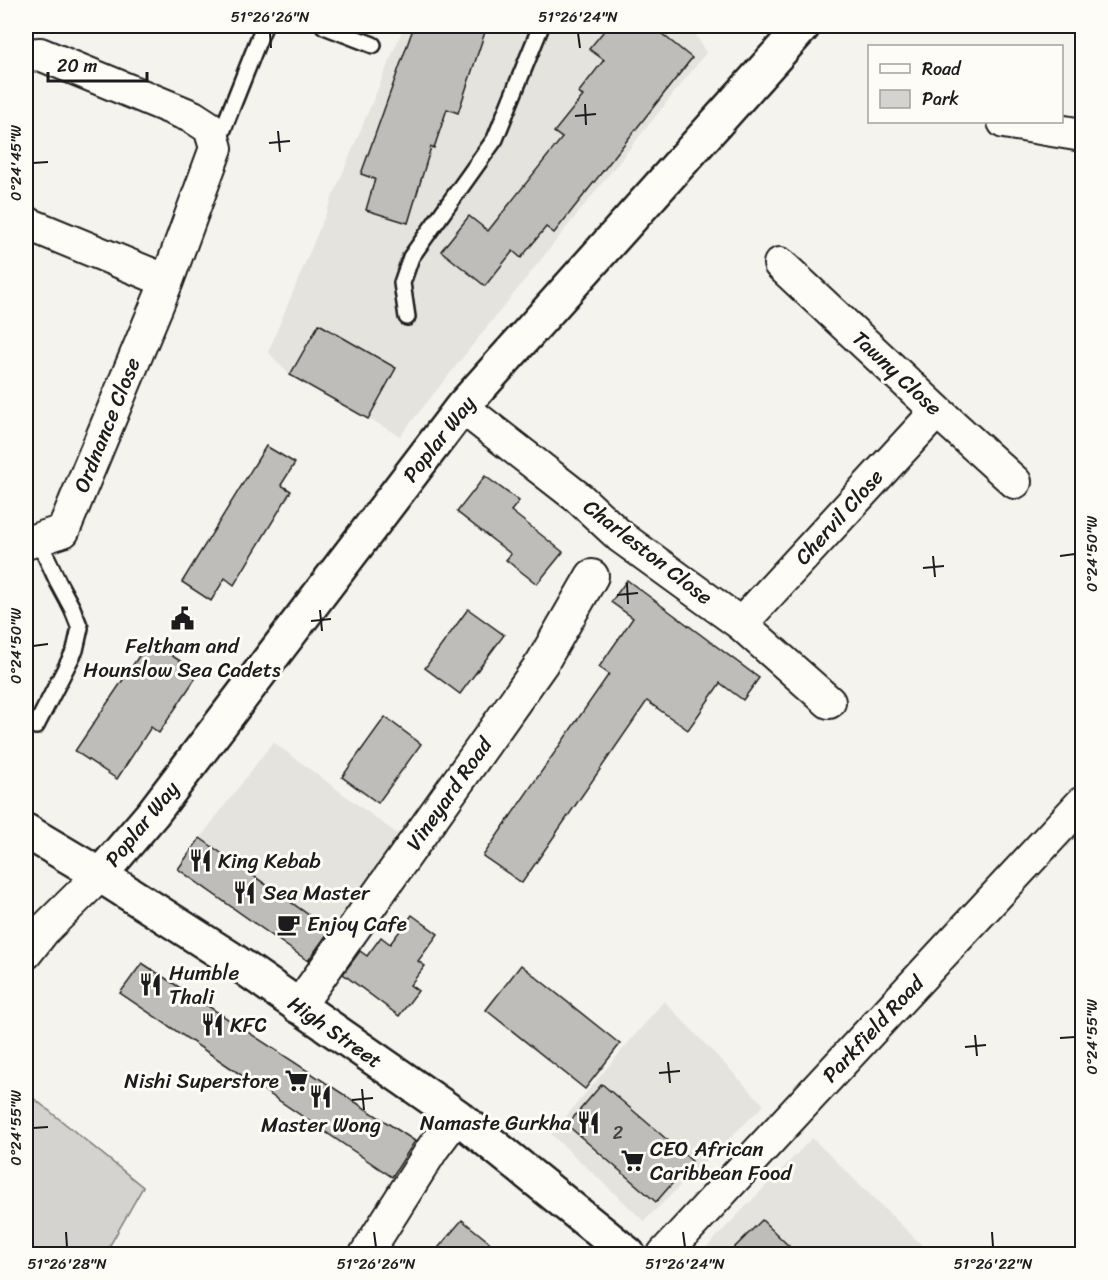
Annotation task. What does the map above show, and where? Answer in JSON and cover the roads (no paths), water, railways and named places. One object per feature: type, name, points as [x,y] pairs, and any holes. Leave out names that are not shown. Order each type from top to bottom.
[{"type":"street","name":"Poplar Way","points":[[100,875],[153,813],[462,407],[791,29]]},
{"type":"street","points":[[26,55],[40,54],[193,117],[210,128],[216,148]]},
{"type":"street","points":[[1010,123],[1083,135]]},
{"type":"street","name":"Ordnance Close","points":[[32,541],[63,531],[166,281],[216,148]]},
{"type":"street","points":[[26,223],[166,281]]},
{"type":"street","name":"Tawny Close","points":[[780,264],[1015,482]]},
{"type":"street","name":"Charleston Close","points":[[462,407],[580,500],[621,537],[741,624],[829,702]]},
{"type":"street","name":"Chervil Close","points":[[741,624],[937,411]]},
{"type":"street","name":"Vineyard Road","points":[[298,1007],[542,663],[592,576]]},
{"type":"street","name":"Parkfield Road","points":[[664,1254],[1083,803]]},
{"type":"street","name":"High Street","points":[[26,831],[230,958],[458,1116],[628,1254]]},
{"type":"street","points":[[26,953],[44,930],[100,875]]},
{"type":"street","points":[[366,1254],[433,1148],[458,1116]]},
{"type":"lane","points":[[216,148],[264,26]]},
{"type":"lane","points":[[324,26],[373,45]]},
{"type":"lane","points":[[407,317],[402,283],[411,257],[495,139],[541,26]]},
{"type":"lane","points":[[32,541],[58,582],[80,628],[75,650],[36,726]]},
{"type":"place","name":"Feltham and Hounslow Sea Cadets","points":[[182,618]]},
{"type":"place","name":"King Kebab","points":[[200,861]]},
{"type":"place","name":"Sea Master","points":[[245,893]]},
{"type":"place","name":"Enjoy Cafe","points":[[289,924]]},
{"type":"place","name":"Humble Thali","points":[[151,985]]},
{"type":"place","name":"KFC","points":[[212,1025]]},
{"type":"place","name":"Nishi Superstore","points":[[297,1081]]},
{"type":"place","name":"Master Wong","points":[[321,1097]]},
{"type":"place","name":"Namaste Gurkha","points":[[589,1123]]},
{"type":"place","name":"CEO African Caribbean Food","points":[[632,1161]]}]
